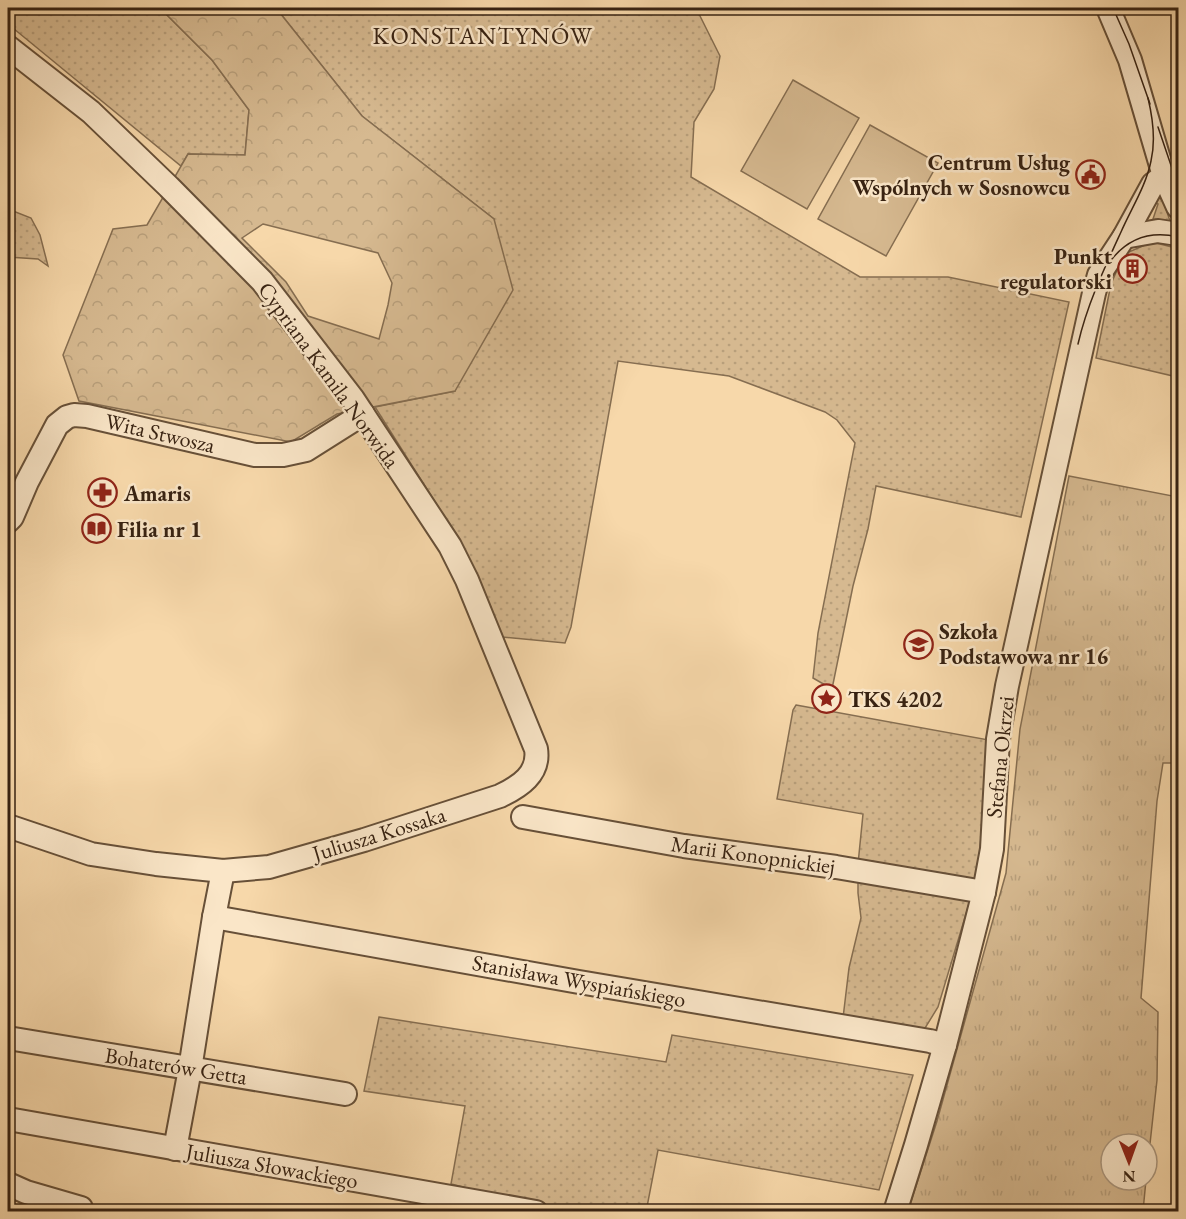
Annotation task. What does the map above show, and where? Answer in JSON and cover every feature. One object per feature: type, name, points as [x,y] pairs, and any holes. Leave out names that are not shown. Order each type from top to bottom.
[{"type":"street","points":[[1108,8],[1130,60],[1164,176],[1179,207]]},
{"type":"street","name":"Cypriana Kamila Norwida","points":[[8,47],[91,112],[254,273],[363,414],[450,546],[467,580],[536,749],[535,765],[528,779]]},
{"type":"street","name":"Stefana Okrzei","points":[[895,1212],[945,1045],[984,892],[992,849],[998,739],[1007,686],[1095,290],[1099,276],[1124,237],[1152,184],[1164,176]]},
{"type":"street","points":[[1124,237],[1158,231],[1179,234]]},
{"type":"street","name":"Wita Stwosza","points":[[8,521],[57,424],[67,417],[87,416],[255,454],[283,455],[306,450],[363,414]]},
{"type":"street","name":"Juliusza Kossaka","points":[[8,826],[91,854],[223,871],[268,867],[364,840],[500,796],[517,788],[528,779]]},
{"type":"street","name":"Marii Konopnickiej","points":[[523,817],[684,846],[836,867],[984,892]]},
{"type":"street","points":[[175,1149],[190,1069],[213,917],[223,871]]},
{"type":"street","name":"Stanisława Wyspiańskiego","points":[[213,917],[945,1045]]},
{"type":"street","name":"Bohaterów Getta","points":[[8,1038],[345,1094]]},
{"type":"street","name":"Juliusza Słowackiego","points":[[8,1119],[536,1212]]},
{"type":"street","points":[[8,1184],[26,1192],[81,1208]]},
{"type":"green space","points":[[8,8],[160,8],[212,60],[249,110],[245,155],[188,154],[181,166],[8,24]]},
{"type":"green space","points":[[160,8],[276,8],[362,116],[494,219],[513,290],[455,391],[337,414],[291,442],[79,401],[63,355],[113,229],[147,225],[188,154],[245,155],[249,110],[212,60]],"holes":[[[263,224],[378,253],[392,283],[379,339],[308,316],[286,282],[242,238]]]},
{"type":"green space","points":[[276,8],[696,8],[720,56],[714,89],[694,122],[691,177],[860,277],[948,277],[1069,302],[1021,517],[876,486],[832,689],[813,678],[818,633],[855,443],[837,420],[825,412],[729,376],[618,361],[571,627],[565,643],[502,637],[461,543],[375,407],[455,391],[494,219],[362,116]]},
{"type":"green space","points":[[793,80],[859,118],[807,209],[741,171]]},
{"type":"green space","points":[[870,125],[938,163],[886,256],[818,219]]},
{"type":"green space","points":[[1157,197],[1163,200],[1170,224],[1152,222],[1158,204],[1152,202]]},
{"type":"green space","points":[[8,209],[31,218],[40,235],[48,266],[38,259],[8,257]]},
{"type":"green space","points":[[1152,242],[1176,248],[1178,251],[1178,267],[1172,272],[1178,283],[1178,366],[1175,366],[1173,376],[1096,358],[1111,284],[1124,254]]},
{"type":"green space","points":[[1069,476],[1178,497],[1178,763],[1163,763],[1157,801],[1141,998],[1158,1012],[1157,1080],[1151,1132],[1099,1132],[1099,1192],[1145,1192],[1143,1211],[908,1211],[937,1121],[1006,873],[1020,729]]},
{"type":"green space","points":[[796,705],[989,740],[978,874],[938,1007],[922,1033],[843,1018],[849,968],[861,918],[858,864],[863,814],[777,799],[793,710]]},
{"type":"green space","points":[[379,1017],[666,1062],[672,1035],[913,1075],[879,1190],[658,1150],[646,1212],[467,1211],[471,1189],[451,1184],[465,1106],[364,1091]]},
{"type":"tram line","points":[[1113,8],[1129,44],[1150,104]]},
{"type":"tram line","points":[[1078,344],[1096,287],[1149,170],[1154,137],[1148,98]]},
{"type":"tram line","points":[[1158,127],[1178,186]]},
{"type":"tram line","points":[[1112,259],[1133,241],[1159,235],[1178,237]]},
{"type":"place","name":"Centrum Usług Wspólnych w Sosnowcu","points":[[1091,175]]},
{"type":"place","name":"Punkt regulatorski","points":[[1133,269]]},
{"type":"place","name":"Amaris","points":[[103,493]]},
{"type":"place","name":"Filia nr 1","points":[[96,529]]},
{"type":"place","name":"Szkoła Podstawowa nr 16","points":[[918,644]]},
{"type":"place","name":"TKS 4202","points":[[827,699]]},
{"type":"district","name":"KONSTANTYNÓW","points":[[483,35]]}]
